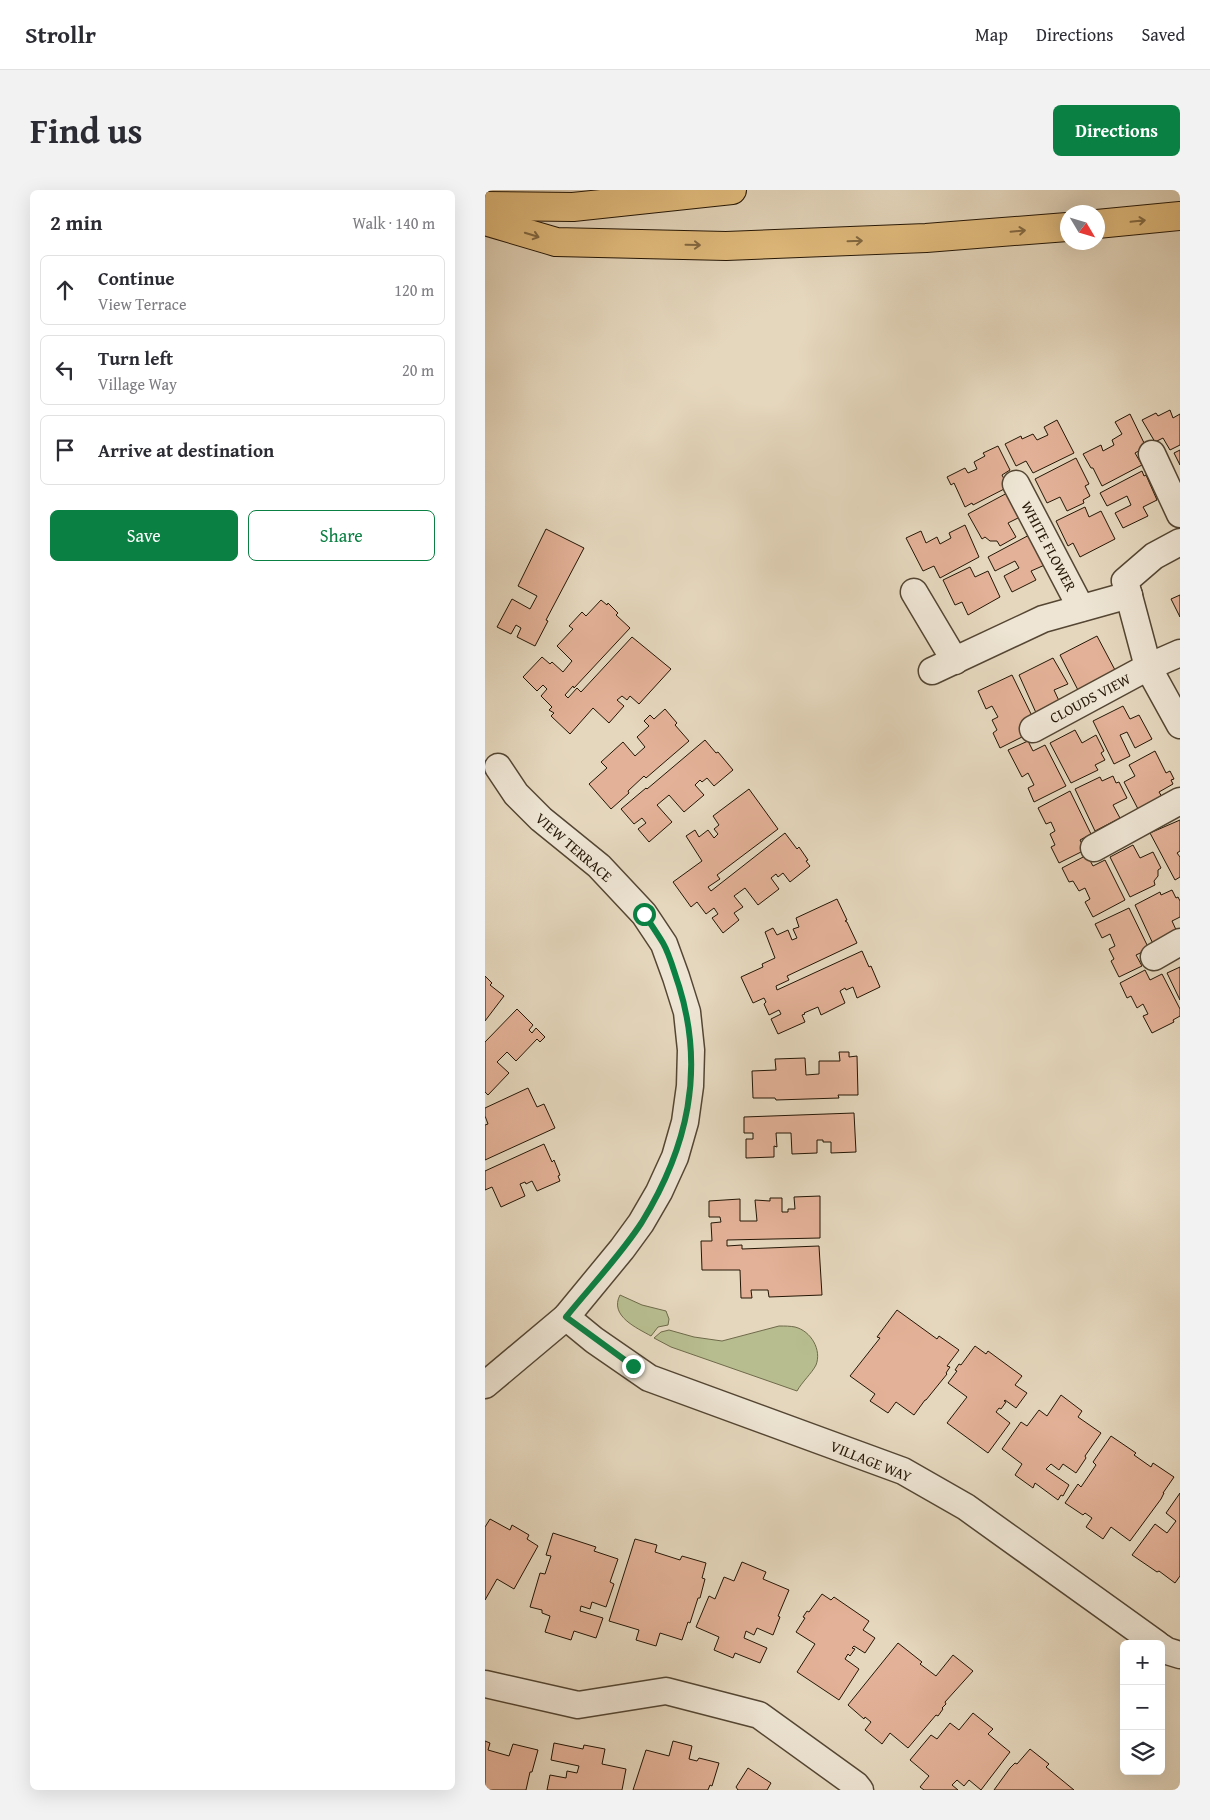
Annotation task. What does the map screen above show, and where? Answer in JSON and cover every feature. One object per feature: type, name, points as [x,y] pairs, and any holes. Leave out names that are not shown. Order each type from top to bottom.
[{"type":"highway","points":[[485,206],[573,207],[732,190]]},
{"type":"highway","points":[[1105,223],[1180,216]]},
{"type":"highway","points":[[485,221],[556,242],[726,246],[926,238],[1060,228]]},
{"type":"street","points":[[1152,454],[1180,514]]},
{"type":"street","name":"WHITE FLOWER","points":[[1016,484],[1081,608]]},
{"type":"street","name":"WHITE FLOWER","points":[[914,592],[943,666],[1043,618],[1081,608],[1127,588],[1154,556],[1180,542]]},
{"type":"street","name":"CLOUDS VIEW","points":[[1127,588],[1148,667],[1180,725]]},
{"type":"street","name":"CLOUDS VIEW","points":[[1033,729],[1148,667],[1180,653]]},
{"type":"street","name":"VIEW TERRACE","points":[[485,1385],[566,1317],[641,1223],[659,1192],[675,1157],[685,1122],[690,1086],[691,1050],[687,1012],[664,944],[644,914],[599,866],[541,819],[516,794],[498,767]]},
{"type":"street","points":[[1094,848],[1180,801]]},
{"type":"street","points":[[1153,957],[1180,942]]},
{"type":"street","name":"VILLAGE WAY","points":[[566,1317],[649,1378],[903,1471],[966,1507],[1151,1640]]},
{"type":"street","points":[[1165,1650],[1180,1655]]},
{"type":"street","points":[[485,1684],[578,1705],[666,1691],[759,1715],[856,1785],[860,1790]]},
{"type":"green space","points":[[620,1295],[642,1305],[666,1311],[669,1319],[668,1325],[658,1327],[651,1336],[632,1325],[621,1315],[618,1309]]},
{"type":"green space","points":[[779,1326],[801,1329],[810,1337],[816,1347],[816,1365],[797,1391],[671,1347],[654,1338],[661,1332],[669,1330],[694,1337],[722,1341]]},
{"type":"building","points":[[1170,410],[1173,418],[1180,414],[1180,445],[1170,450],[1163,438],[1155,442],[1142,420],[1156,413],[1158,416]]},
{"type":"building","points":[[1130,414],[1146,447],[1135,453],[1142,465],[1102,486],[1083,454],[1101,445],[1103,451],[1114,445],[1112,440],[1122,434],[1115,422]]},
{"type":"building","points":[[1057,420],[1074,453],[1033,473],[1026,461],[1016,466],[1005,444],[1021,436],[1022,439],[1033,434],[1037,440],[1048,435],[1044,427]]},
{"type":"building","points":[[998,446],[1010,470],[1002,475],[1008,487],[973,505],[972,503],[965,507],[954,483],[951,485],[947,477],[965,468],[968,473],[977,469],[974,462],[985,456],[983,453]]},
{"type":"building","points":[[1180,450],[1180,465],[1174,453]]},
{"type":"building","points":[[1076,458],[1089,484],[1085,486],[1090,496],[1083,500],[1084,503],[1067,511],[1060,497],[1047,503],[1035,479]]},
{"type":"building","points":[[1142,471],[1144,476],[1146,475],[1157,500],[1143,507],[1148,516],[1123,528],[1115,513],[1131,505],[1127,496],[1107,506],[1100,493]]},
{"type":"building","points":[[1009,492],[1022,516],[1008,523],[1016,537],[1000,546],[997,541],[990,541],[985,537],[982,539],[968,514]]},
{"type":"building","points":[[1085,507],[1089,517],[1101,511],[1115,539],[1080,557],[1073,543],[1068,546],[1056,521]]},
{"type":"building","points":[[965,525],[979,557],[940,578],[934,566],[923,571],[906,538],[921,531],[926,543],[937,537],[940,544],[951,538],[949,533]]},
{"type":"building","points":[[546,529],[584,548],[546,620],[548,621],[535,646],[517,637],[521,628],[516,625],[511,634],[497,627],[512,599],[530,609],[537,596],[518,586]]},
{"type":"building","points":[[1033,533],[1047,564],[1031,571],[1036,580],[1012,592],[1004,576],[1019,568],[1015,561],[995,571],[988,557]]},
{"type":"building","points":[[970,567],[975,577],[988,571],[1000,597],[968,615],[962,602],[955,605],[943,580]]},
{"type":"building","points":[[1180,595],[1180,617],[1171,599]]},
{"type":"building","points":[[601,600],[607,605],[608,603],[618,613],[616,615],[630,628],[574,688],[573,686],[565,695],[568,698],[577,688],[581,692],[632,637],[671,669],[639,704],[630,696],[627,700],[622,696],[617,700],[624,706],[609,723],[593,708],[570,734],[551,716],[554,713],[549,710],[552,707],[541,696],[547,689],[543,685],[537,691],[523,677],[542,657],[550,664],[552,662],[563,672],[572,661],[557,646],[573,629],[569,626],[582,612],[586,616]]},
{"type":"building","points":[[1097,636],[1115,670],[1080,694],[1060,655]]},
{"type":"building","points":[[1053,658],[1068,684],[1054,690],[1060,703],[1037,715],[1019,675]]},
{"type":"building","points":[[1012,675],[1033,718],[1021,723],[1026,735],[1000,748],[993,733],[997,730],[992,720],[998,717],[992,706],[986,709],[978,691]]},
{"type":"building","points":[[1123,706],[1130,719],[1139,715],[1152,739],[1135,748],[1127,732],[1120,735],[1130,756],[1114,764],[1093,721]]},
{"type":"building","points":[[665,709],[677,723],[675,725],[689,741],[646,778],[644,776],[611,809],[589,784],[607,768],[601,762],[623,742],[635,756],[645,747],[637,737],[649,726],[644,721],[650,715],[654,719]]},
{"type":"building","points":[[1075,730],[1082,743],[1096,735],[1104,751],[1101,753],[1105,760],[1095,765],[1098,770],[1071,783],[1050,743]]},
{"type":"building","points":[[705,740],[733,770],[714,786],[707,778],[702,782],[700,780],[695,785],[704,795],[684,812],[669,795],[657,805],[672,822],[649,842],[638,829],[646,823],[642,818],[634,824],[621,809]]},
{"type":"building","points":[[1028,741],[1033,751],[1045,745],[1066,786],[1034,802],[1028,788],[1034,785],[1028,773],[1022,777],[1008,750]]},
{"type":"building","points":[[1155,751],[1166,773],[1170,771],[1174,779],[1171,780],[1173,784],[1159,792],[1162,797],[1138,809],[1124,782],[1135,776],[1129,765]]},
{"type":"building","points":[[1113,776],[1116,783],[1119,782],[1127,798],[1113,805],[1120,818],[1095,831],[1075,789],[1100,777],[1102,781]]},
{"type":"building","points":[[749,789],[778,829],[717,875],[720,879],[708,887],[711,891],[785,833],[797,849],[799,847],[810,866],[790,882],[783,873],[778,877],[776,874],[771,878],[779,889],[758,905],[745,888],[734,896],[743,907],[734,913],[739,920],[723,933],[712,918],[718,914],[714,908],[706,914],[697,902],[691,907],[673,882],[702,861],[686,836],[695,830],[699,837],[708,830],[714,838],[718,834],[714,829],[719,825],[713,816]]},
{"type":"building","points":[[1070,791],[1091,834],[1080,840],[1085,850],[1059,863],[1051,847],[1055,845],[1050,834],[1055,831],[1051,822],[1046,824],[1038,808]]},
{"type":"building","points":[[1180,820],[1180,851],[1177,853],[1180,857],[1180,877],[1175,880],[1150,833]]},
{"type":"building","points":[[1133,845],[1140,858],[1153,852],[1161,868],[1158,870],[1158,876],[1154,881],[1155,885],[1130,897],[1110,857]]},
{"type":"building","points":[[1087,855],[1093,866],[1105,860],[1125,900],[1093,917],[1085,902],[1090,899],[1085,888],[1079,891],[1073,881],[1069,882],[1062,868]]},
{"type":"building","points":[[1172,890],[1180,901],[1180,917],[1172,921],[1178,934],[1154,946],[1135,905],[1160,892],[1161,895]]},
{"type":"building","points":[[837,899],[847,920],[845,921],[857,943],[787,976],[789,980],[776,986],[777,990],[862,951],[880,987],[857,998],[853,987],[846,990],[845,988],[840,991],[845,1003],[821,1015],[818,1007],[804,1013],[802,1015],[805,1022],[778,1034],[771,1019],[781,1014],[779,1010],[769,1015],[764,1004],[766,1002],[764,998],[753,1003],[741,977],[763,967],[762,964],[775,958],[765,932],[773,928],[777,935],[788,930],[792,940],[797,938],[793,929],[799,927],[796,918]]},
{"type":"building","points":[[1129,908],[1149,949],[1136,955],[1142,966],[1119,977],[1111,961],[1114,959],[1109,949],[1115,946],[1110,934],[1102,938],[1095,924]]},
{"type":"building","points":[[1180,967],[1180,1000],[1167,973]]},
{"type":"building","points":[[1145,970],[1150,980],[1162,974],[1180,1009],[1180,1016],[1173,1020],[1174,1022],[1152,1033],[1143,1016],[1148,1014],[1143,1004],[1137,1008],[1131,996],[1127,998],[1120,983]]},
{"type":"building","points":[[485,976],[492,983],[490,985],[504,996],[485,1021]]},
{"type":"building","points":[[517,1009],[533,1025],[529,1030],[532,1033],[536,1028],[545,1037],[540,1042],[537,1039],[516,1061],[507,1052],[497,1062],[509,1073],[488,1095],[485,1092],[485,1042]]},
{"type":"building","points":[[839,1052],[849,1052],[849,1057],[857,1056],[858,1095],[838,1095],[839,1098],[776,1100],[775,1098],[753,1098],[752,1071],[776,1070],[775,1059],[805,1058],[806,1075],[819,1074],[819,1061],[840,1061]]},
{"type":"building","points":[[528,1088],[537,1107],[544,1104],[555,1128],[485,1160],[485,1125],[488,1124],[485,1108]]},
{"type":"building","points":[[854,1113],[856,1152],[831,1153],[831,1142],[817,1140],[817,1153],[792,1154],[791,1133],[776,1133],[777,1147],[774,1146],[774,1157],[746,1158],[746,1139],[753,1139],[753,1133],[744,1133],[744,1117]]},
{"type":"building","points":[[544,1144],[552,1162],[554,1160],[560,1175],[558,1176],[560,1181],[537,1191],[532,1181],[520,1184],[525,1196],[501,1207],[492,1187],[485,1190],[485,1171]]},
{"type":"building","points":[[820,1196],[820,1238],[727,1240],[727,1246],[742,1245],[742,1249],[819,1246],[822,1295],[769,1297],[768,1290],[751,1290],[752,1298],[741,1298],[740,1270],[702,1270],[701,1241],[712,1241],[711,1223],[721,1222],[720,1217],[709,1217],[709,1201],[740,1199],[740,1221],[757,1221],[755,1200],[770,1201],[770,1198],[782,1198],[782,1212],[788,1212],[788,1209],[795,1209],[794,1197]]},
{"type":"building","points":[[897,1310],[937,1339],[939,1336],[959,1350],[947,1366],[950,1367],[947,1374],[914,1415],[896,1402],[888,1413],[870,1401],[875,1394],[850,1376],[880,1338],[877,1337]]},
{"type":"building","points":[[975,1346],[986,1354],[988,1351],[1022,1376],[1015,1385],[1027,1393],[1016,1408],[1005,1400],[1006,1402],[1001,1409],[999,1408],[996,1412],[1010,1423],[988,1453],[947,1423],[967,1397],[948,1383],[957,1371],[955,1370],[959,1364],[961,1365]]},
{"type":"building","points":[[1061,1395],[1082,1411],[1078,1417],[1101,1433],[1076,1473],[1063,1464],[1059,1470],[1051,1464],[1046,1469],[1069,1485],[1063,1496],[1061,1495],[1058,1500],[1035,1483],[1033,1488],[1015,1475],[1022,1464],[1002,1449],[1021,1422],[1027,1426],[1039,1410],[1047,1416]]},
{"type":"building","points":[[1111,1436],[1136,1453],[1134,1455],[1151,1467],[1153,1463],[1174,1477],[1161,1499],[1130,1541],[1111,1527],[1103,1539],[1086,1527],[1092,1518],[1085,1513],[1083,1515],[1065,1503],[1078,1484],[1081,1487],[1096,1465],[1093,1462]]},
{"type":"building","points":[[1180,1493],[1180,1576],[1175,1583],[1132,1555],[1155,1524],[1167,1533],[1176,1521],[1166,1513]]},
{"type":"building","points":[[490,1519],[510,1530],[512,1525],[529,1535],[527,1539],[538,1546],[514,1589],[497,1579],[485,1600],[485,1527]]},
{"type":"building","points":[[553,1533],[596,1547],[594,1551],[618,1559],[610,1582],[614,1584],[606,1607],[592,1602],[590,1609],[581,1606],[580,1611],[603,1618],[596,1638],[574,1631],[571,1640],[545,1632],[550,1616],[542,1613],[542,1610],[530,1607],[540,1573],[545,1574],[551,1556],[546,1555]]},
{"type":"building","points":[[635,1539],[657,1545],[655,1552],[680,1560],[682,1556],[706,1563],[702,1578],[705,1579],[700,1598],[698,1598],[682,1640],[660,1633],[656,1646],[636,1640],[639,1630],[609,1621]]},
{"type":"building","points":[[742,1562],[766,1572],[763,1579],[789,1590],[778,1616],[780,1617],[773,1635],[757,1628],[754,1635],[746,1631],[744,1638],[767,1648],[760,1663],[735,1653],[733,1658],[714,1650],[719,1637],[696,1627],[709,1596],[715,1599],[724,1577],[734,1581]]},
{"type":"building","points":[[822,1594],[831,1600],[834,1597],[869,1621],[863,1630],[875,1638],[865,1653],[854,1646],[852,1648],[855,1649],[845,1659],[859,1669],[839,1700],[797,1672],[815,1644],[796,1632],[807,1611],[809,1612]]},
{"type":"building","points":[[898,1643],[936,1676],[953,1655],[973,1671],[945,1702],[946,1704],[938,1716],[936,1715],[908,1748],[890,1733],[882,1744],[865,1730],[871,1722],[865,1717],[864,1719],[848,1705]]},
{"type":"building","points":[[973,1713],[993,1729],[988,1734],[1010,1752],[981,1790],[969,1780],[964,1786],[957,1780],[952,1785],[958,1790],[924,1790],[920,1787],[929,1776],[910,1760],[931,1735],[937,1739],[950,1723],[959,1730]]},
{"type":"building","points":[[485,1741],[490,1743],[488,1750],[509,1756],[513,1744],[538,1750],[526,1790],[485,1790]]},
{"type":"building","points":[[673,1741],[692,1746],[689,1759],[697,1761],[699,1758],[719,1763],[712,1786],[710,1785],[708,1790],[633,1790],[646,1750],[669,1756]]},
{"type":"building","points":[[554,1743],[583,1749],[584,1745],[605,1749],[602,1764],[626,1769],[622,1790],[547,1790],[550,1775],[566,1778],[567,1771],[577,1773],[579,1766],[551,1760]]},
{"type":"building","points":[[1030,1749],[1049,1764],[1046,1767],[1074,1790],[994,1790],[1010,1768],[1015,1763],[1017,1764]]},
{"type":"building","points":[[748,1768],[771,1783],[767,1790],[738,1790],[736,1787]]},
{"type":"route","points":[[633,1366],[566,1317],[641,1223],[659,1192],[675,1157],[685,1122],[690,1086],[691,1050],[687,1012],[664,944],[644,914]]}]
